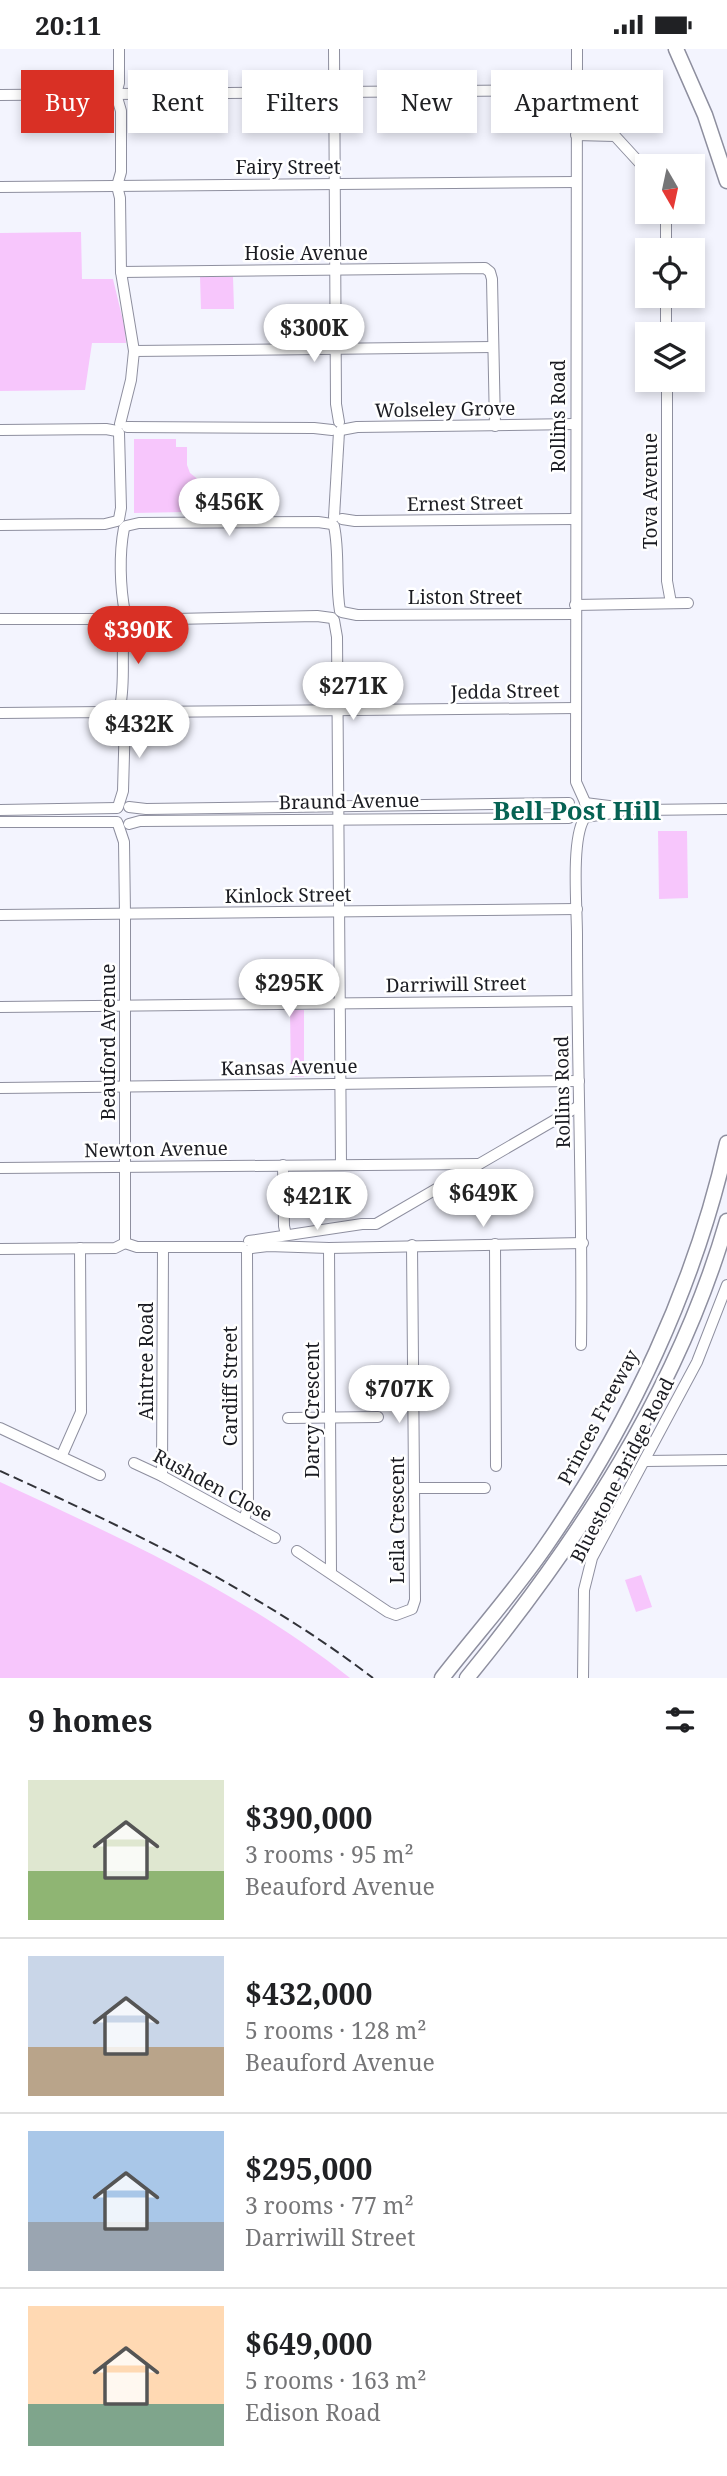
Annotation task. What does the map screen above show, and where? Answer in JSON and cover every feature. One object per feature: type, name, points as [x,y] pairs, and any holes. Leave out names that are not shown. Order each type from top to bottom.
[{"type":"highway","points":[[676,49],[705,115],[727,181]]},
{"type":"highway","name":"Princes Freeway","points":[[445,1675],[547,1545],[588,1480],[640,1385],[671,1318],[692,1263],[727,1143]]},
{"type":"highway","name":"Princes Freeway","points":[[467,1678],[515,1618],[583,1524],[610,1478],[671,1368],[699,1302],[727,1221]]},
{"type":"street","points":[[119,49],[119,83],[116,94],[121,122],[121,172],[117,185],[120,198],[121,272],[134,351],[121,445],[123,824]]},
{"type":"street","points":[[334,49],[334,70]]},
{"type":"street","name":"Rollins Road","points":[[577,49],[577,70]]},
{"type":"street","points":[[363,92],[491,91]]},
{"type":"street","points":[[0,95],[242,93]]},
{"type":"street","points":[[333,133],[341,1165]]},
{"type":"street","points":[[576,135],[615,136],[635,158]]},
{"type":"street","name":"Rollins Road","points":[[569,802],[576,782],[576,135]]},
{"type":"street","name":"Fairy Street","points":[[0,187],[576,182]]},
{"type":"street","name":"Hosie Avenue","points":[[121,272],[485,268],[492,279],[494,347]]},
{"type":"street","points":[[134,351],[494,347],[495,426]]},
{"type":"street","name":"Tova Avenue","points":[[667,392],[667,581],[671,603]]},
{"type":"street","name":"Wolseley Grove","points":[[0,430],[575,425]]},
{"type":"street","name":"Ernest Street","points":[[0,525],[575,519]]},
{"type":"street","name":"Liston Street","points":[[0,619],[337,616],[688,603]]},
{"type":"street","name":"Jedda Street","points":[[0,713],[576,708]]},
{"type":"street","name":"Rollins Road","points":[[576,782],[585,802]]},
{"type":"street","points":[[641,810],[577,799],[569,802],[567,812],[570,818],[576,821],[641,810],[727,809]]},
{"type":"street","name":"Braund Avenue","points":[[0,810],[569,802]]},
{"type":"street","points":[[584,818],[587,810],[585,802]]},
{"type":"street","points":[[123,807],[131,814],[123,824]]},
{"type":"street","name":"Braund Avenue","points":[[0,822],[123,824],[140,821],[339,818],[570,818]]},
{"type":"street","name":"Rollins Road","points":[[570,818],[577,838]]},
{"type":"street","name":"Rollins Road","points":[[581,1345],[583,1243],[577,1001],[577,838],[584,818]]},
{"type":"street","name":"Beauford Avenue","points":[[123,824],[127,1167],[125,1242]]},
{"type":"street","name":"Kinlock Street","points":[[0,915],[577,909]]},
{"type":"street","name":"Darriwill Street","points":[[0,1007],[577,1001]]},
{"type":"street","name":"Kansas Avenue","points":[[0,1087],[579,1081]]},
{"type":"street","points":[[363,1246],[373,1230],[442,1185],[579,1105]]},
{"type":"street","points":[[442,1164],[442,1185]]},
{"type":"street","name":"Newton Avenue","points":[[0,1168],[480,1164]]},
{"type":"street","points":[[283,1165],[286,1235]]},
{"type":"street","points":[[248,1247],[286,1235],[362,1224],[373,1230],[384,1245]]},
{"type":"street","points":[[0,1249],[115,1248],[125,1242],[137,1247],[306,1245],[329,1248],[583,1243]]},
{"type":"street","points":[[495,1244],[496,1466]]},
{"type":"street","name":"Leila Crescent","points":[[331,1573],[388,1612],[396,1615],[412,1609],[415,1600],[415,1488],[412,1245]]},
{"type":"street","name":"Aintree Road","points":[[162,1476],[163,1247]]},
{"type":"street","name":"Cardiff Street","points":[[244,1519],[248,1508],[248,1247]]},
{"type":"street","points":[[62,1455],[81,1412],[80,1248]]},
{"type":"street","name":"Darcy Crescent","points":[[329,1248],[331,1573]]},
{"type":"street","name":"Bluestone Bridge Road","points":[[583,1678],[584,1590],[592,1558],[697,1362],[727,1285]]},
{"type":"street","points":[[288,1418],[378,1417]]},
{"type":"street","points":[[0,1428],[100,1475]]},
{"type":"street","points":[[645,1461],[727,1460]]},
{"type":"street","name":"Rushden Close","points":[[134,1463],[244,1519],[275,1538]]},
{"type":"street","points":[[415,1488],[485,1488]]},
{"type":"street","points":[[296,1551],[331,1573]]},
{"type":"shaded area","points":[[81,232],[82,279],[113,279],[126,343],[92,343],[85,390],[0,391],[0,233]]},
{"type":"shaded area","points":[[200,277],[233,277],[234,309],[201,309]]},
{"type":"shaded area","points":[[134,439],[176,439],[176,447],[187,447],[187,465],[190,473],[200,481],[202,494],[184,495],[185,512],[134,513]]},
{"type":"shaded area","points":[[658,831],[687,831],[688,898],[659,899]]},
{"type":"shaded area","points":[[290,1010],[304,1010],[304,1077],[291,1077]]},
{"type":"shaded area","points":[[0,1482],[181,1569],[268,1620],[350,1678],[0,1678]]},
{"type":"shaded area","points":[[641,1575],[652,1607],[636,1612],[625,1580]]},
{"type":"railway","points":[[0,1471],[145,1539],[239,1590],[285,1617],[373,1678]]},
{"type":"district","name":"Bell Post Hill","points":[[577,810]]}]
